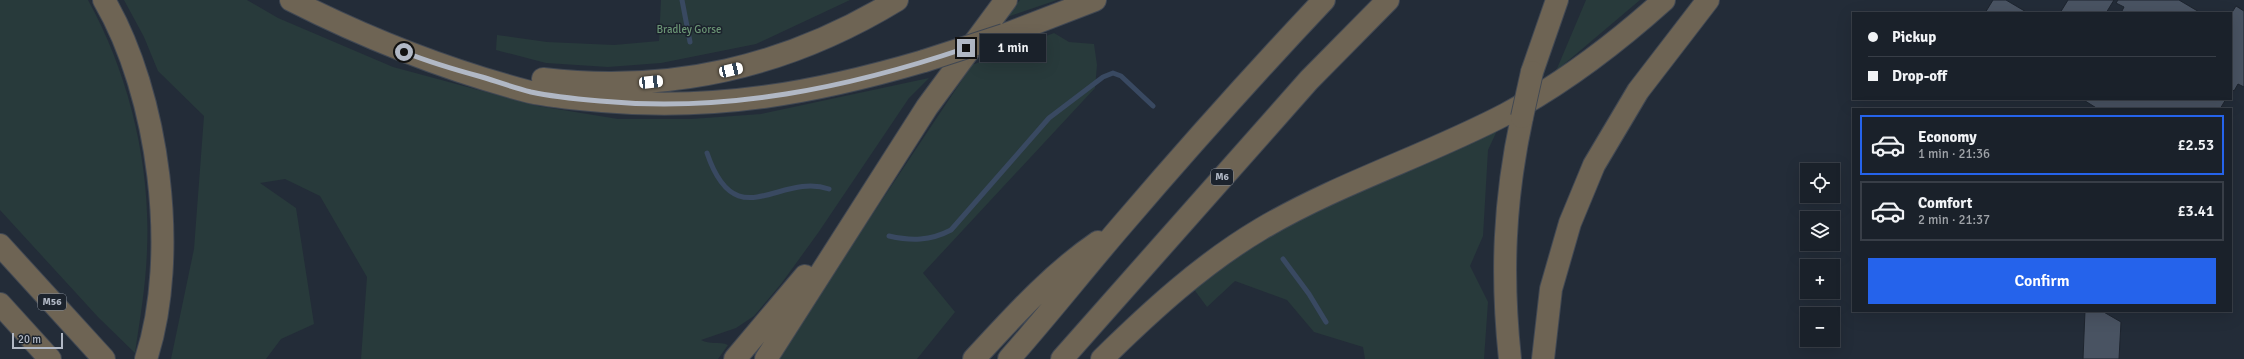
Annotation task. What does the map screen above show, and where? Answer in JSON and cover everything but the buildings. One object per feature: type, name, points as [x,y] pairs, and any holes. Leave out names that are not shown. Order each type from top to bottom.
[{"type":"highway","points":[[104,0],[118,28],[133,67],[144,105],[157,164],[161,208],[162,260],[157,310],[146,359]]},
{"type":"highway","points":[[291,0],[381,43],[416,57],[531,92],[577,99],[660,104],[710,104],[765,98],[823,88],[924,61],[1004,35],[1095,0]]},
{"type":"highway","points":[[484,77],[534,78],[606,84],[639,83],[717,74],[775,58],[806,46],[862,20],[897,0]]},
{"type":"highway","points":[[766,359],[927,107],[1006,0]]},
{"type":"highway","points":[[1009,359],[1051,312],[1121,226],[1277,49],[1324,0]]},
{"type":"highway","name":"M6","points":[[1062,359],[1309,80],[1388,0]]},
{"type":"highway","points":[[1510,359],[1506,320],[1504,237],[1508,188],[1532,72],[1557,0]]},
{"type":"highway","points":[[1102,359],[1161,303],[1196,274],[1261,229],[1336,190],[1468,132],[1519,107],[1564,80],[1604,52],[1664,0]]},
{"type":"highway","points":[[1543,359],[1551,289],[1570,223],[1594,165],[1638,91],[1708,0]]},
{"type":"highway","points":[[735,359],[787,299],[879,181]]},
{"type":"highway","points":[[974,359],[1034,295],[1082,253],[1121,226]]},
{"type":"highway","name":"M56","points":[[0,245],[104,359]]},
{"type":"highway","points":[[0,304],[50,359]]},
{"type":"green space","points":[[0,0],[88,0],[115,58],[126,89],[134,121],[141,153],[145,185],[147,250],[135,353],[98,317],[0,210]]},
{"type":"green space","points":[[124,0],[247,0],[278,18],[393,67],[538,106],[618,119],[691,119],[761,114],[929,78],[909,98],[818,233],[781,284],[754,316],[736,328],[701,340],[728,345],[718,359],[361,359],[367,277],[320,196],[285,179],[260,183],[296,208],[314,324],[281,339],[266,359],[171,359],[194,249],[204,116],[158,71],[144,37]]},
{"type":"green space","name":"Bradley Gorse","points":[[661,0],[850,0],[756,44],[661,63],[608,67],[546,63],[496,50],[497,35],[547,42],[614,45],[659,41]]},
{"type":"green space","points":[[1020,0],[1057,0],[1004,18]]},
{"type":"green space","points":[[1586,0],[1640,0],[1556,71]]},
{"type":"green space","points":[[1054,33],[1069,42],[1094,44],[1097,65],[1095,88],[923,273],[955,312],[917,359],[776,359],[972,65]]},
{"type":"green space","points":[[1501,122],[1488,150],[1483,236],[1470,266],[1488,302],[1484,359],[1365,359],[1363,347],[1314,332],[1287,300],[1235,281],[1207,307],[1193,288],[1271,233]]},
{"type":"waterway","points":[[682,0],[690,42]]},
{"type":"waterway","points":[[889,236],[905,239],[920,239],[943,234],[951,230],[1049,118],[1103,77],[1113,73],[1121,76],[1153,106]]},
{"type":"waterway","points":[[707,153],[719,178],[731,192],[745,197],[760,196],[793,188],[811,186],[829,189]]},
{"type":"waterway","points":[[1283,259],[1309,294],[1326,322]]},
{"type":"route","points":[[404,52],[451,69],[484,77],[531,92],[577,99],[621,103],[710,104],[765,98],[823,88],[877,75],[966,48]]}]
